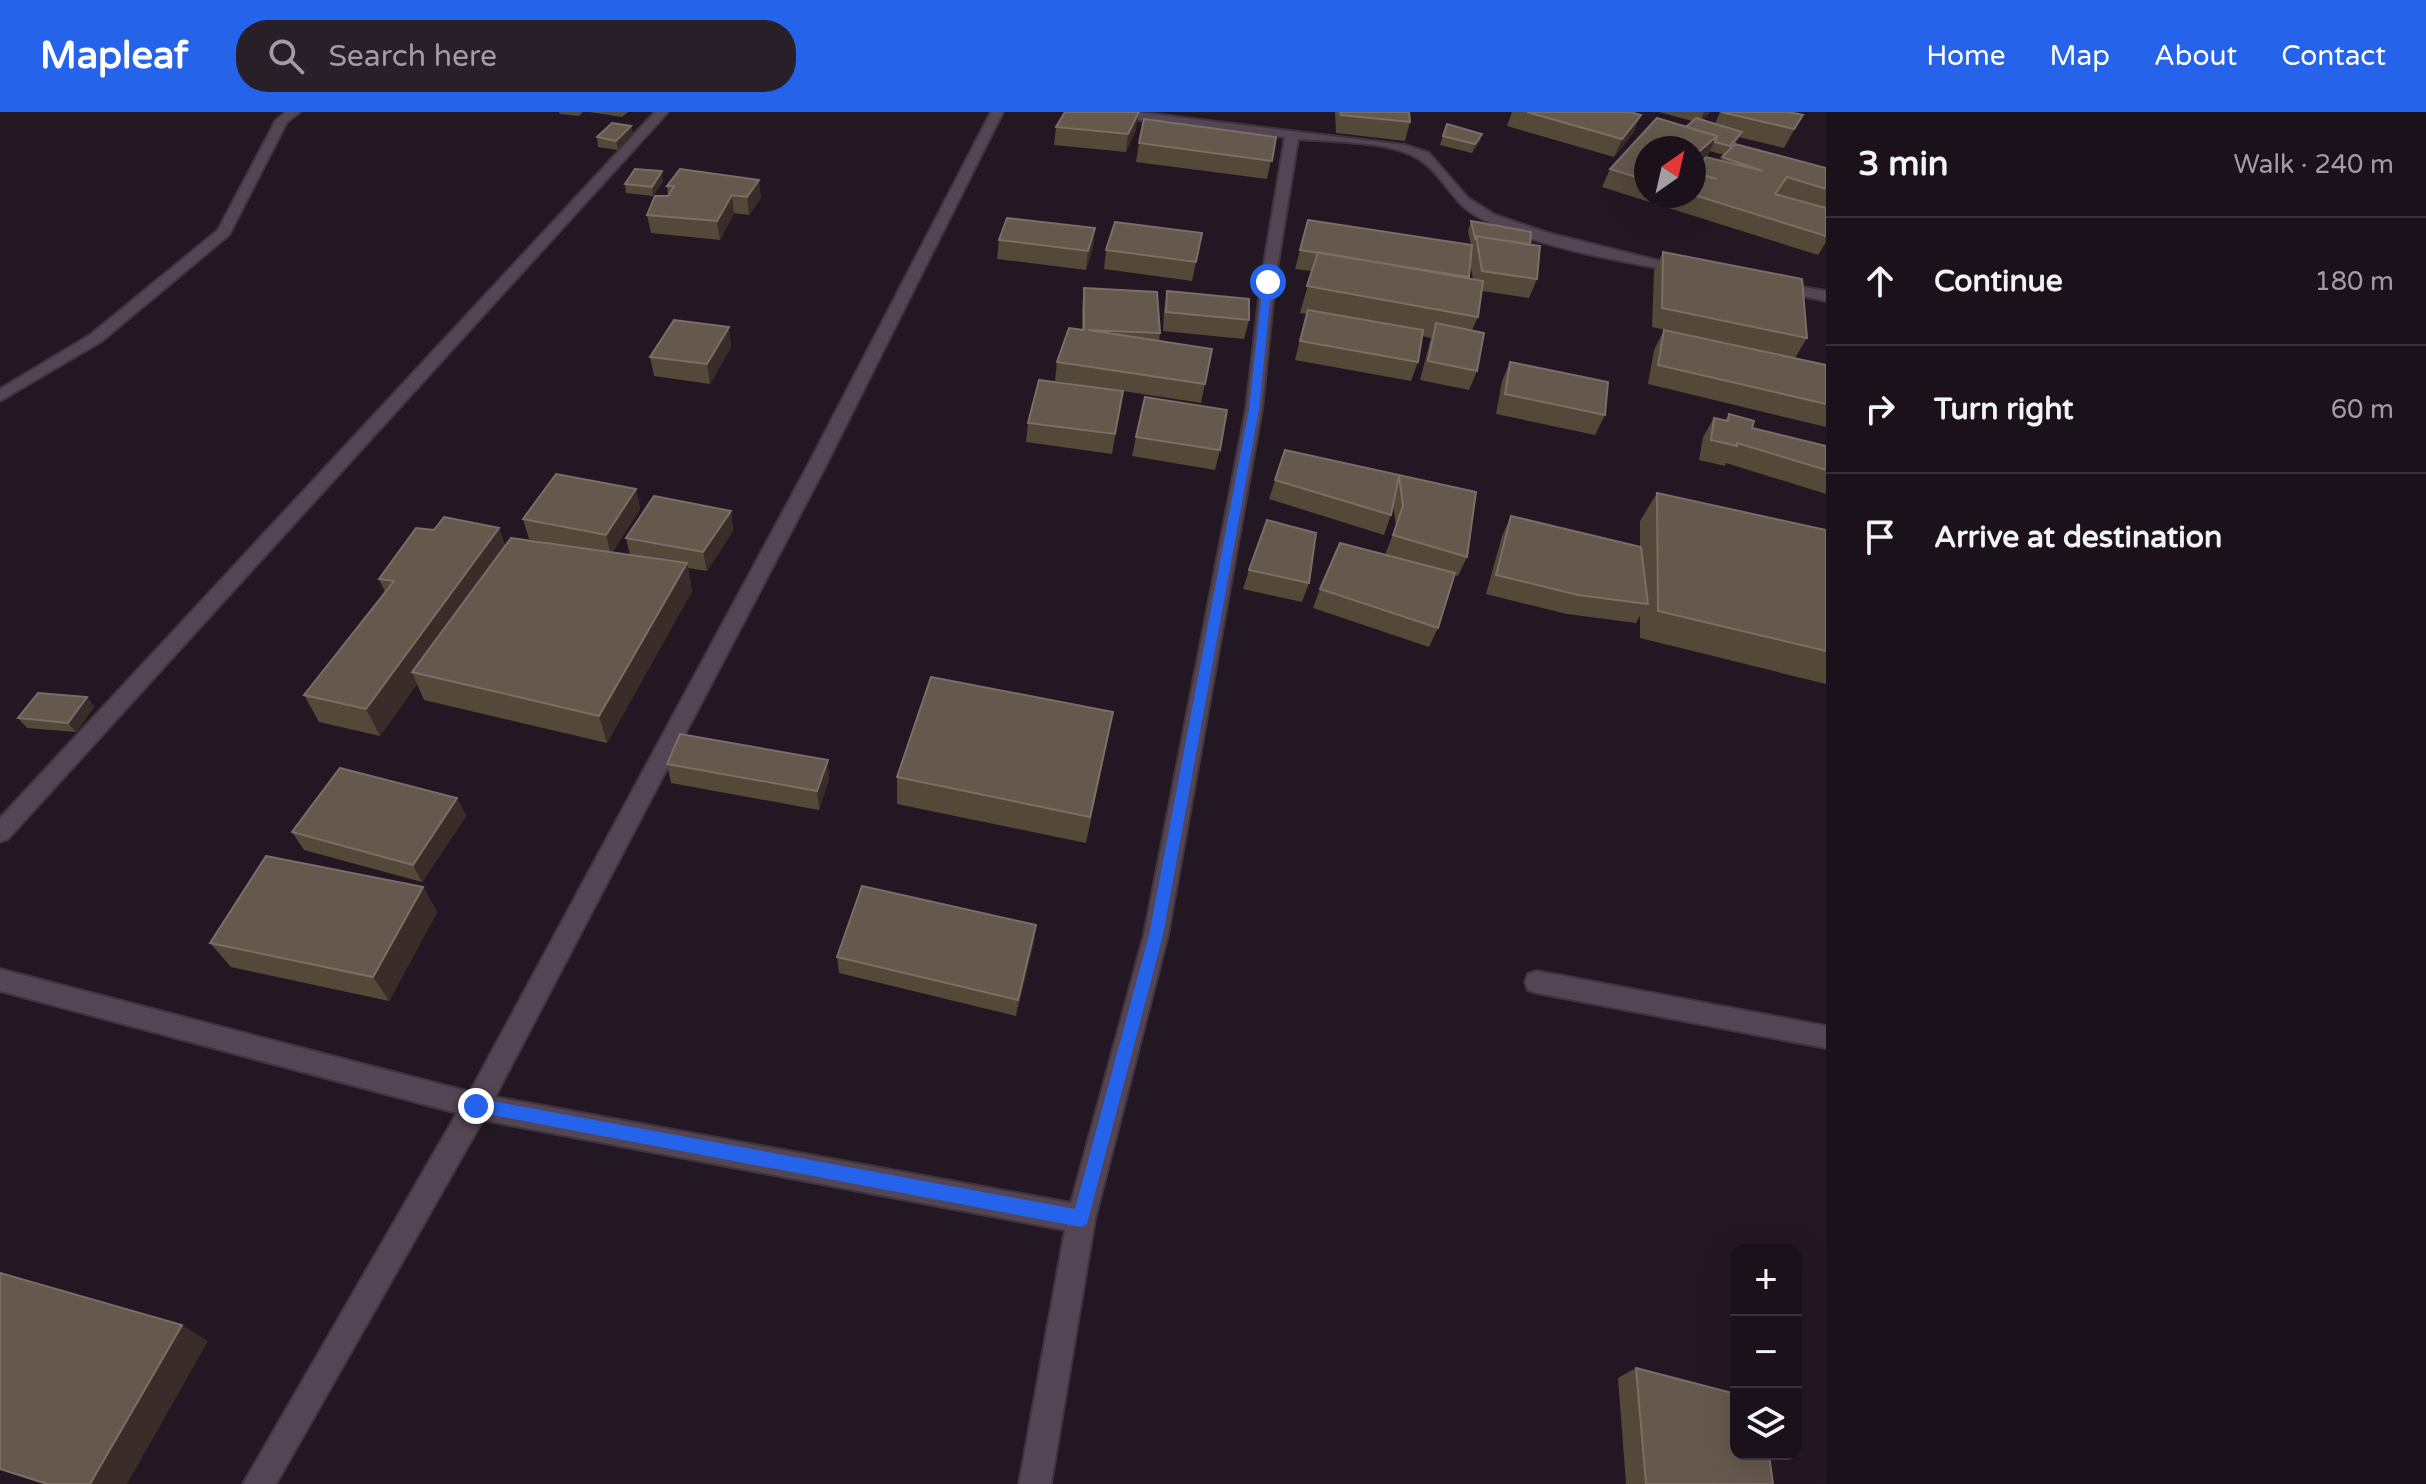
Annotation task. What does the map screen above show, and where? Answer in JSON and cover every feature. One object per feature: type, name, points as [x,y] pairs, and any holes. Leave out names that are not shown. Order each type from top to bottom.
[{"type":"street","points":[[0,396],[96,338],[224,232],[282,120],[294,112]]},
{"type":"street","points":[[0,833],[662,112]]},
{"type":"street","points":[[259,1484],[476,1106],[815,469],[997,112]]},
{"type":"street","points":[[1103,112],[1357,140],[1420,153],[1436,169],[1451,193],[1471,209],[1514,226],[1630,258],[1706,273]]},
{"type":"street","points":[[1035,1484],[1081,1219],[1156,935],[1254,409],[1268,282],[1292,134]]},
{"type":"street","points":[[1766,284],[1826,296]]},
{"type":"street","points":[[0,980],[476,1106],[1081,1219]]},
{"type":"street","points":[[1537,982],[1826,1037]]},
{"type":"building","points":[[1065,112],[1139,112],[1128,134],[1056,127]]},
{"type":"building","points":[[1340,112],[1409,112],[1410,122],[1341,115]]},
{"type":"building","points":[[1527,112],[1630,112],[1641,115],[1622,139]]},
{"type":"building","points":[[1721,112],[1789,112],[1803,115],[1794,129]]},
{"type":"building","points":[[1657,118],[1717,136],[1706,146],[1706,136],[1640,136]]},
{"type":"building","points":[[1696,118],[1742,132],[1730,146],[1715,142],[1717,136],[1686,127]]},
{"type":"building","points":[[1144,119],[1276,137],[1272,161],[1139,143]]},
{"type":"building","points":[[612,123],[631,126],[616,141],[597,137]]},
{"type":"building","points":[[1447,124],[1482,134],[1475,144],[1443,136]]},
{"type":"building","points":[[1634,143],[1634,176],[1610,169]]},
{"type":"building","points":[[1735,144],[1826,168],[1826,189],[1787,177],[1775,194],[1826,208],[1826,236],[1706,199],[1706,177],[1717,179],[1706,176],[1706,157],[1763,171],[1722,157]]},
{"type":"building","points":[[635,169],[662,171],[652,187],[625,184]]},
{"type":"building","points":[[680,169],[759,180],[747,197],[732,195],[717,221],[647,215],[655,196],[668,196],[674,186],[667,186]]},
{"type":"building","points":[[1007,218],[1095,228],[1088,251],[999,240]]},
{"type":"building","points":[[1308,220],[1472,245],[1469,277],[1300,250]]},
{"type":"building","points":[[1471,221],[1531,232],[1530,245],[1475,238]]},
{"type":"building","points":[[1115,222],[1202,233],[1196,262],[1106,250]]},
{"type":"building","points":[[1476,236],[1540,246],[1537,279],[1482,271]]},
{"type":"building","points":[[1318,252],[1483,281],[1478,317],[1307,286]]},
{"type":"building","points":[[1663,252],[1802,279],[1807,338],[1662,308]]},
{"type":"building","points":[[1084,288],[1157,292],[1160,333],[1088,330],[1212,349],[1205,384],[1057,362],[1069,328],[1084,330]]},
{"type":"building","points":[[1167,291],[1249,299],[1249,320],[1166,312]]},
{"type":"building","points":[[1308,310],[1423,330],[1418,362],[1300,341]]},
{"type":"building","points":[[674,320],[729,327],[707,364],[650,357]]},
{"type":"building","points":[[1436,323],[1484,333],[1477,371],[1428,361]]},
{"type":"building","points":[[1664,330],[1826,365],[1826,404],[1658,365]]},
{"type":"building","points":[[1510,362],[1608,382],[1605,415],[1505,394]]},
{"type":"building","points":[[1039,380],[1123,391],[1115,434],[1028,423]]},
{"type":"building","points":[[1145,397],[1227,410],[1220,450],[1136,437]]},
{"type":"building","points":[[1729,414],[1754,421],[1752,428],[1826,446],[1826,470],[1737,443],[1737,446],[1711,440],[1714,418],[1728,421]]},
{"type":"building","points":[[1285,450],[1476,492],[1467,557],[1393,535],[1403,506],[1399,476],[1391,515],[1275,480]]},
{"type":"building","points":[[556,474],[636,489],[606,535],[523,519]]},
{"type":"building","points":[[1657,493],[1826,530],[1826,651],[1658,611]]},
{"type":"building","points":[[654,496],[731,511],[703,552],[626,538]]},
{"type":"building","points":[[1511,516],[1641,547],[1648,604],[1578,595],[1496,575]]},
{"type":"building","points":[[444,517],[499,528],[366,709],[304,695],[394,581],[379,579],[416,528],[434,530]]},
{"type":"building","points":[[1267,520],[1316,533],[1309,583],[1249,570]]},
{"type":"building","points":[[511,538],[687,563],[599,716],[412,672]]},
{"type":"building","points":[[1340,543],[1455,573],[1438,628],[1320,589]]},
{"type":"building","points":[[931,677],[1113,712],[1090,817],[897,777]]},
{"type":"building","points":[[38,693],[87,697],[68,723],[18,718]]},
{"type":"building","points":[[680,734],[828,760],[817,791],[667,764]]},
{"type":"building","points":[[340,768],[457,798],[413,865],[292,832]]},
{"type":"building","points":[[266,856],[423,887],[373,977],[210,943]]},
{"type":"building","points":[[862,886],[1036,925],[1018,1000],[837,957]]},
{"type":"building","points":[[0,1273],[182,1325],[90,1484],[47,1484],[0,1469]]},
{"type":"building","points":[[1636,1368],[1730,1392],[1730,1460],[1770,1460],[1773,1484],[1646,1484]]},
{"type":"route","points":[[476,1106],[1081,1219],[1156,935],[1254,409],[1268,282]]}]
